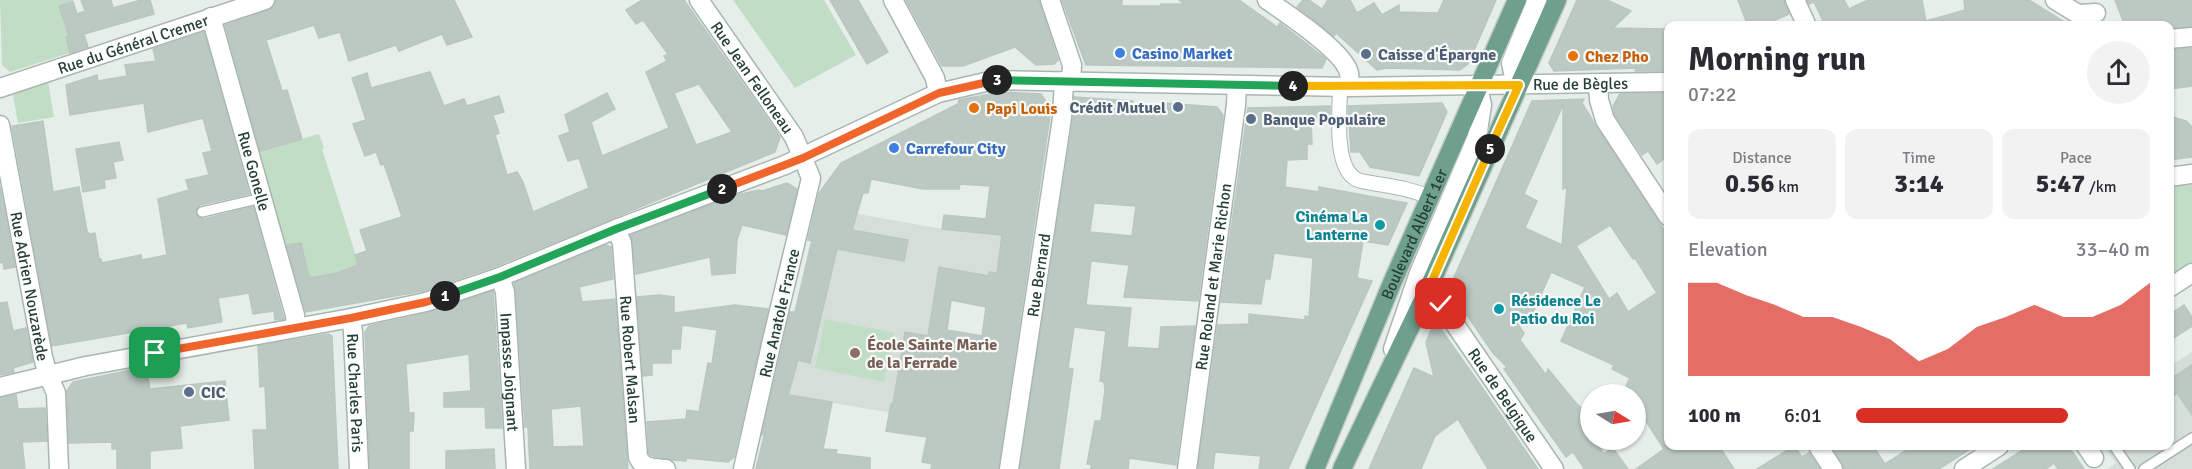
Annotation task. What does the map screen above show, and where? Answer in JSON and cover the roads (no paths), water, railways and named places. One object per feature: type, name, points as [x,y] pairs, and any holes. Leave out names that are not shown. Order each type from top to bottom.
[{"type":"main road","name":"Boulevard Albert 1er","points":[[1315,469],[1429,197],[1517,0]]},
{"type":"main road","name":"Boulevard Albert 1er","points":[[1342,469],[1425,297],[1557,0]]},
{"type":"street","name":"Rue du Général Cremer","points":[[0,88],[265,0]]},
{"type":"street","name":"Rue Jean Felloneau","points":[[699,0],[794,137],[803,158]]},
{"type":"street","points":[[892,0],[935,78],[939,93]]},
{"type":"street","name":"Rue Bernard","points":[[1009,469],[1060,129],[1072,65],[1050,0]]},
{"type":"street","points":[[1267,0],[1335,51],[1346,66],[1349,74],[1344,87],[1341,159],[1349,173],[1359,180],[1413,190],[1429,197]]},
{"type":"street","points":[[1519,85],[1514,77],[1511,63],[1537,0]]},
{"type":"street","points":[[1795,0],[1805,21]]},
{"type":"street","points":[[2055,0],[2078,14],[2096,13]]},
{"type":"street","name":"Rue Gonelle","points":[[211,17],[295,315],[296,327]]},
{"type":"street","points":[[2174,39],[2192,37]]},
{"type":"street","name":"Rue de Bègles","points":[[0,387],[86,366],[351,318],[426,302],[500,277],[616,229],[803,158],[939,93],[994,80],[1344,87],[1664,82]]},
{"type":"street","points":[[1598,84],[1599,100],[1605,120],[1664,210]]},
{"type":"street","name":"Rue Roland et Marie Richon","points":[[1187,469],[1237,85]]},
{"type":"street","points":[[1377,396],[1419,273],[1478,137],[1482,105],[1478,86]]},
{"type":"street","name":"Rue Adrien Nouzarède","points":[[0,125],[48,375],[56,393],[59,469]]},
{"type":"street","name":"Rue Anatole France","points":[[743,469],[812,178],[803,158]]},
{"type":"street","points":[[2174,176],[2192,174]]},
{"type":"street","name":"Rue Robert Malsan","points":[[616,229],[622,243],[638,457],[640,464],[646,467],[666,469]]},
{"type":"street","points":[[2174,285],[2192,273]]},
{"type":"street","name":"Impasse Joignant","points":[[500,277],[505,292],[516,469]]},
{"type":"street","name":"Rue de Belgique","points":[[1425,297],[1441,304],[1554,469]]},
{"type":"street","name":"Rue Charles Paris","points":[[351,318],[359,469]]},
{"type":"street","points":[[1821,450],[1833,469]]},
{"type":"street","points":[[1964,469],[1993,450]]},
{"type":"lane","points":[[202,212],[262,198]]},
{"type":"lane","points":[[2174,450],[2192,438]]},
{"type":"lane","points":[[2117,450],[2130,469]]},
{"type":"lane","points":[[2144,469],[2173,450]]},
{"type":"place","name":"Casino Market","points":[[1120,53]]},
{"type":"place","name":"Caisse d'Épargne","points":[[1366,54]]},
{"type":"place","name":"Chez Pho","points":[[1573,56]]},
{"type":"place","name":"Crédit Mutuel","points":[[1178,107]]},
{"type":"place","name":"Papi Louis","points":[[974,108]]},
{"type":"place","name":"Banque Populaire","points":[[1251,119]]},
{"type":"place","name":"Carrefour City","points":[[894,148]]},
{"type":"place","name":"Cinéma La Lanterne","points":[[1380,225]]},
{"type":"place","name":"Résidence Le Patio du Roi","points":[[1499,309]]},
{"type":"place","name":"École Sainte Marie de la Ferrade","points":[[855,353]]},
{"type":"place","name":"CIC","points":[[189,392]]}]
